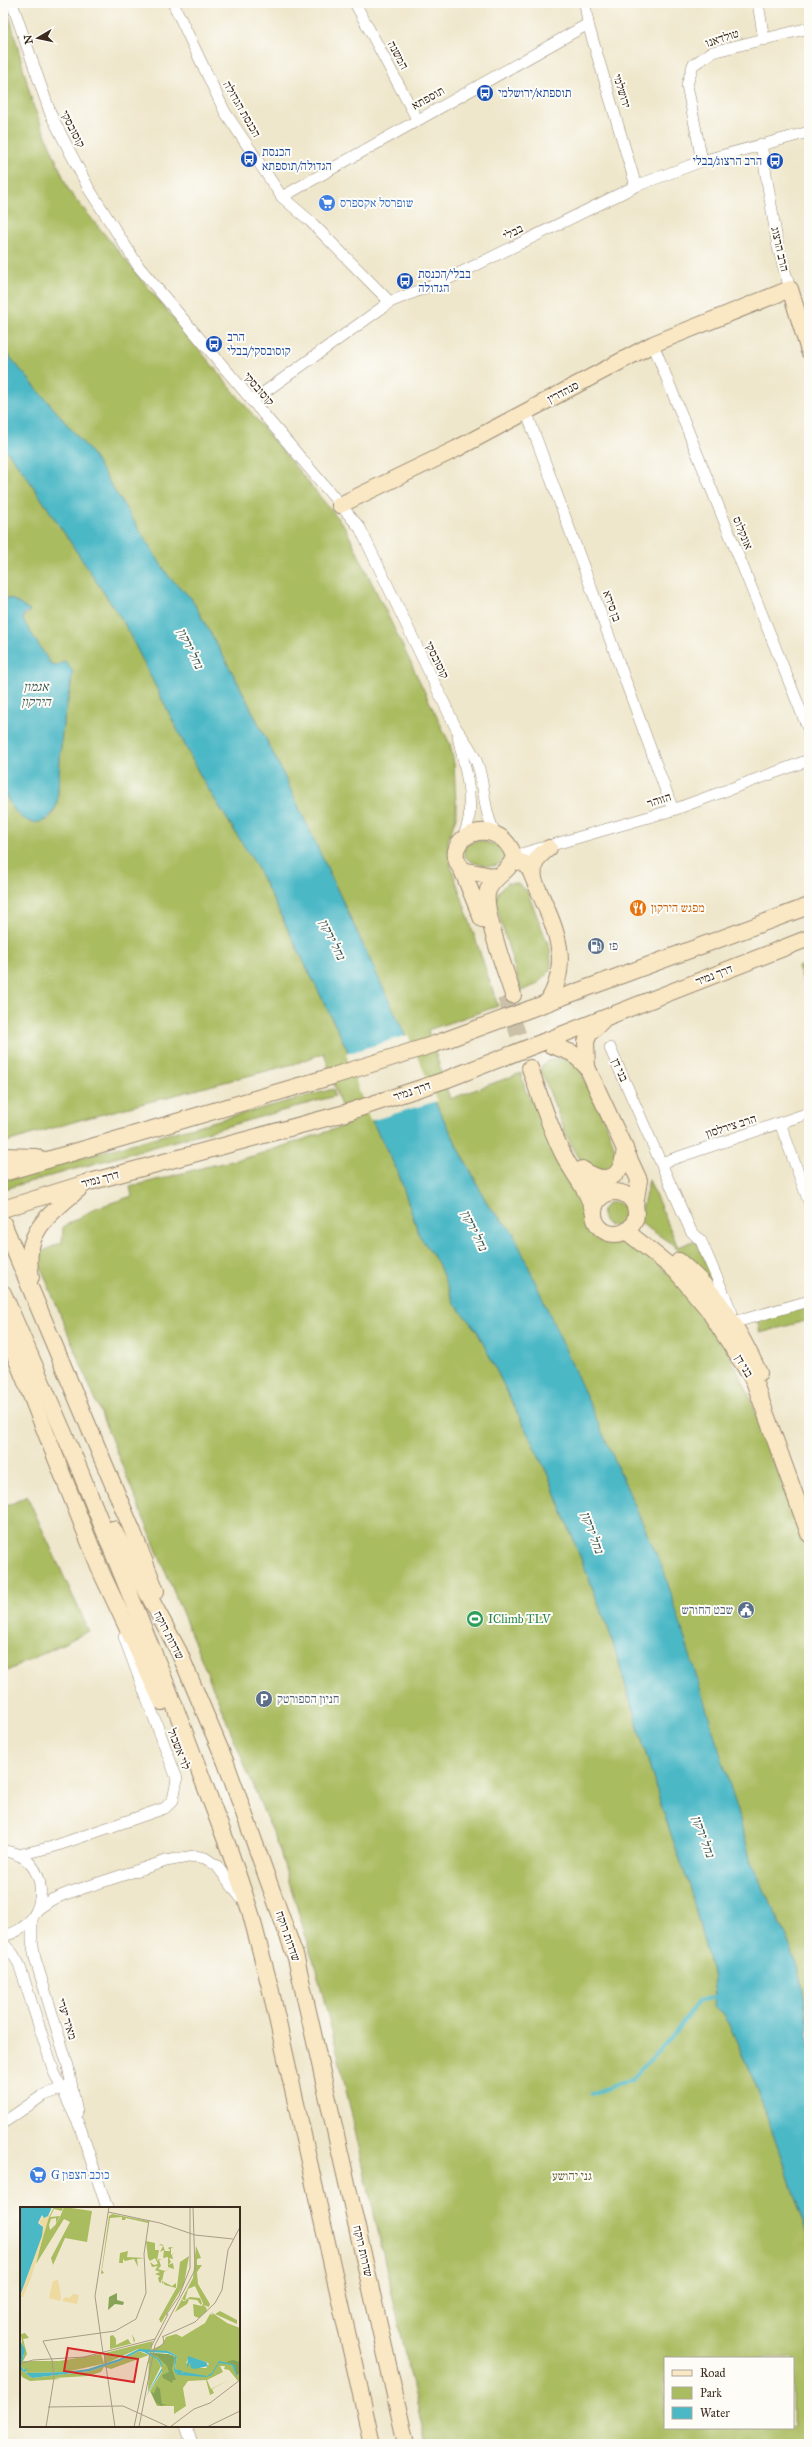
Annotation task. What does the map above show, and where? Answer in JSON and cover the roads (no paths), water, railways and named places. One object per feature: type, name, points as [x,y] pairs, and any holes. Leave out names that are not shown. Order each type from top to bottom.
[{"type":"main road","name":"סנהדרין","points":[[340,505],[526,411],[653,344],[790,289]]},
{"type":"main road","name":"הרב הרצוג","points":[[790,289],[809,351]]},
{"type":"main road","points":[[514,858],[492,882],[486,899],[509,996],[484,925],[462,870],[456,860],[455,854],[462,839],[476,832],[496,834],[509,844],[514,858],[526,864],[535,882],[561,953],[560,975],[547,1003]]},
{"type":"main road","points":[[535,882],[533,864],[537,857],[549,848]]},
{"type":"main road","points":[[462,870],[499,875],[518,875],[535,882]]},
{"type":"main road","points":[[3,1173],[333,1076],[435,1044],[809,906]]},
{"type":"main road","name":"דרך נמיר","points":[[3,1208],[86,1183],[345,1113],[445,1080],[809,938]]},
{"type":"main road","points":[[587,1067],[586,1042],[589,1034],[605,1018]]},
{"type":"main road","points":[[543,1042],[572,1053],[587,1067],[639,1180],[635,1205],[630,1226],[614,1234],[598,1225],[590,1196],[569,1166],[558,1144],[533,1067],[558,1126],[580,1168],[594,1187],[632,1200],[635,1205]]},
{"type":"main road","points":[[580,1168],[596,1178],[613,1177],[620,1172],[624,1161],[625,1148]]},
{"type":"main road","points":[[594,1213],[598,1201],[615,1193],[627,1182],[628,1175],[625,1148]]},
{"type":"main road","points":[[3,1156],[44,1157],[73,1152]]},
{"type":"main road","points":[[35,1296],[30,1268],[30,1248],[34,1236],[45,1220],[86,1183]]},
{"type":"main road","points":[[3,1224],[35,1296],[133,1532],[179,1652]]},
{"type":"main road","name":"בני דן","points":[[630,1226],[711,1291],[736,1325],[763,1381],[809,1509]]},
{"type":"main road","name":"בני דן","points":[[630,1226],[676,1271],[707,1308],[754,1381],[809,1534]]},
{"type":"main road","name":"שדרות רוקח","points":[[3,1293],[76,1461],[229,1849],[250,1911],[272,1994],[372,2444]]},
{"type":"main road","points":[[3,1325],[102,1574],[229,1849]]},
{"type":"main road","name":"שדרות רוקח","points":[[76,1461],[179,1652],[226,1763],[296,1958],[406,2444]]},
{"type":"street","name":"קוסובסקי","points":[[12,3],[51,115],[89,190],[139,268],[360,528],[456,728],[478,766],[489,820],[496,834]]},
{"type":"street","name":"הכנסת הגדולה","points":[[172,3],[225,112],[282,197],[310,221],[390,302]]},
{"type":"street","name":"המשנה","points":[[355,3],[417,119]]},
{"type":"street","name":"ירושלמי","points":[[585,3],[588,24],[636,186]]},
{"type":"street","points":[[758,3],[764,40]]},
{"type":"street","name":"תוספתא","points":[[282,197],[417,119],[588,24]]},
{"type":"street","name":"טולדאנו","points":[[702,161],[687,85],[693,65],[712,52],[809,28]]},
{"type":"street","name":"בבלי","points":[[252,401],[390,302],[450,278],[636,186],[702,161],[809,132]]},
{"type":"street","name":"הרב הרצוג","points":[[761,144],[778,247],[790,289]]},
{"type":"street","name":"אונקלוס","points":[[653,344],[809,731]]},
{"type":"street","name":"בן סירא","points":[[526,411],[673,810]]},
{"type":"street","name":"קוסובסקי","points":[[456,728],[465,770],[469,811],[469,820],[462,839]]},
{"type":"street","name":"הזוהר","points":[[514,858],[673,810],[809,760]]},
{"type":"street","name":"בני דן","points":[[610,1048],[691,1231],[701,1241],[736,1325]]},
{"type":"street","name":"הרב צירלסון","points":[[661,1163],[809,1112]]},
{"type":"street","points":[[780,1123],[809,1202]]},
{"type":"street","points":[[707,1308],[719,1317],[736,1325],[809,1302]]},
{"type":"street","name":"לוי אשכול","points":[[18,1855],[47,1848],[165,1808],[173,1800],[176,1794],[177,1779],[102,1574]]},
{"type":"street","points":[[3,1851],[18,1855]]},
{"type":"street","name":"מאיר יערי","points":[[18,1855],[28,1862],[36,1872],[40,1884],[41,1897],[35,1914],[32,1941],[35,1958],[54,2019],[67,2087],[107,2207]]},
{"type":"street","points":[[3,1936],[24,1927],[35,1914],[51,1900],[166,1861],[194,1856],[205,1858],[217,1866],[250,1911]]},
{"type":"street","name":"מאיר יערי","points":[[3,1944],[13,1954],[19,1964],[54,2072],[67,2087]]},
{"type":"street","points":[[39,2024],[54,2019]]},
{"type":"street","points":[[3,2123],[42,2096],[67,2087]]},
{"type":"street","points":[[186,2427],[192,2444]]},
{"type":"water","name":"נחל ירקון","points":[[3,349],[89,450],[169,577],[191,598],[237,681],[280,767],[436,1104],[489,1207],[513,1232],[664,1571],[737,1808],[751,1862],[790,1944],[803,1989],[806,2016],[809,2023],[809,2237],[757,2088],[724,2014],[714,2006],[715,1993],[711,1969],[690,1889],[662,1808],[610,1633],[549,1477],[477,1331],[454,1303],[438,1263],[419,1235],[398,1172],[373,1123],[346,1047],[256,865],[202,779],[124,623],[27,477],[3,446]]},
{"type":"water","name":"אגמון הירקון","points":[[3,598],[12,599],[30,611],[24,614],[23,620],[50,663],[56,666],[65,661],[73,672],[62,730],[57,804],[48,818],[36,822],[30,822],[18,814],[11,805],[3,789]]},
{"type":"waterway","points":[[591,2094],[632,2079],[675,2033],[698,2001],[719,1996]]},
{"type":"tunnel","points":[[505,997],[530,1068]]},
{"type":"place","name":"תוספתא/ירושלמי","points":[[485,93]]},
{"type":"place","name":"הכנסת הגדולה/תוספתא","points":[[249,159]]},
{"type":"place","name":"הרב הרצוג/בבלי","points":[[775,161]]},
{"type":"place","name":"שופרסל אקספרס","points":[[327,203]]},
{"type":"place","name":"בבלי/הכנסת הגדולה","points":[[405,281]]},
{"type":"place","name":"הרב קוסובסקי/בבלי","points":[[214,344]]},
{"type":"place","name":"מפגש הירקון","points":[[638,908]]},
{"type":"place","name":"פז","points":[[596,946]]},
{"type":"place","name":"שבט החורש","points":[[746,1610]]},
{"type":"place","name":"IClimb TLV","points":[[475,1619]]},
{"type":"place","name":"חניון הספורטק","points":[[264,1699]]},
{"type":"place","name":"G כוכב הצפון","points":[[38,2175]]},
{"type":"park label","name":"גני יהושע","points":[[572,2176]]}]
